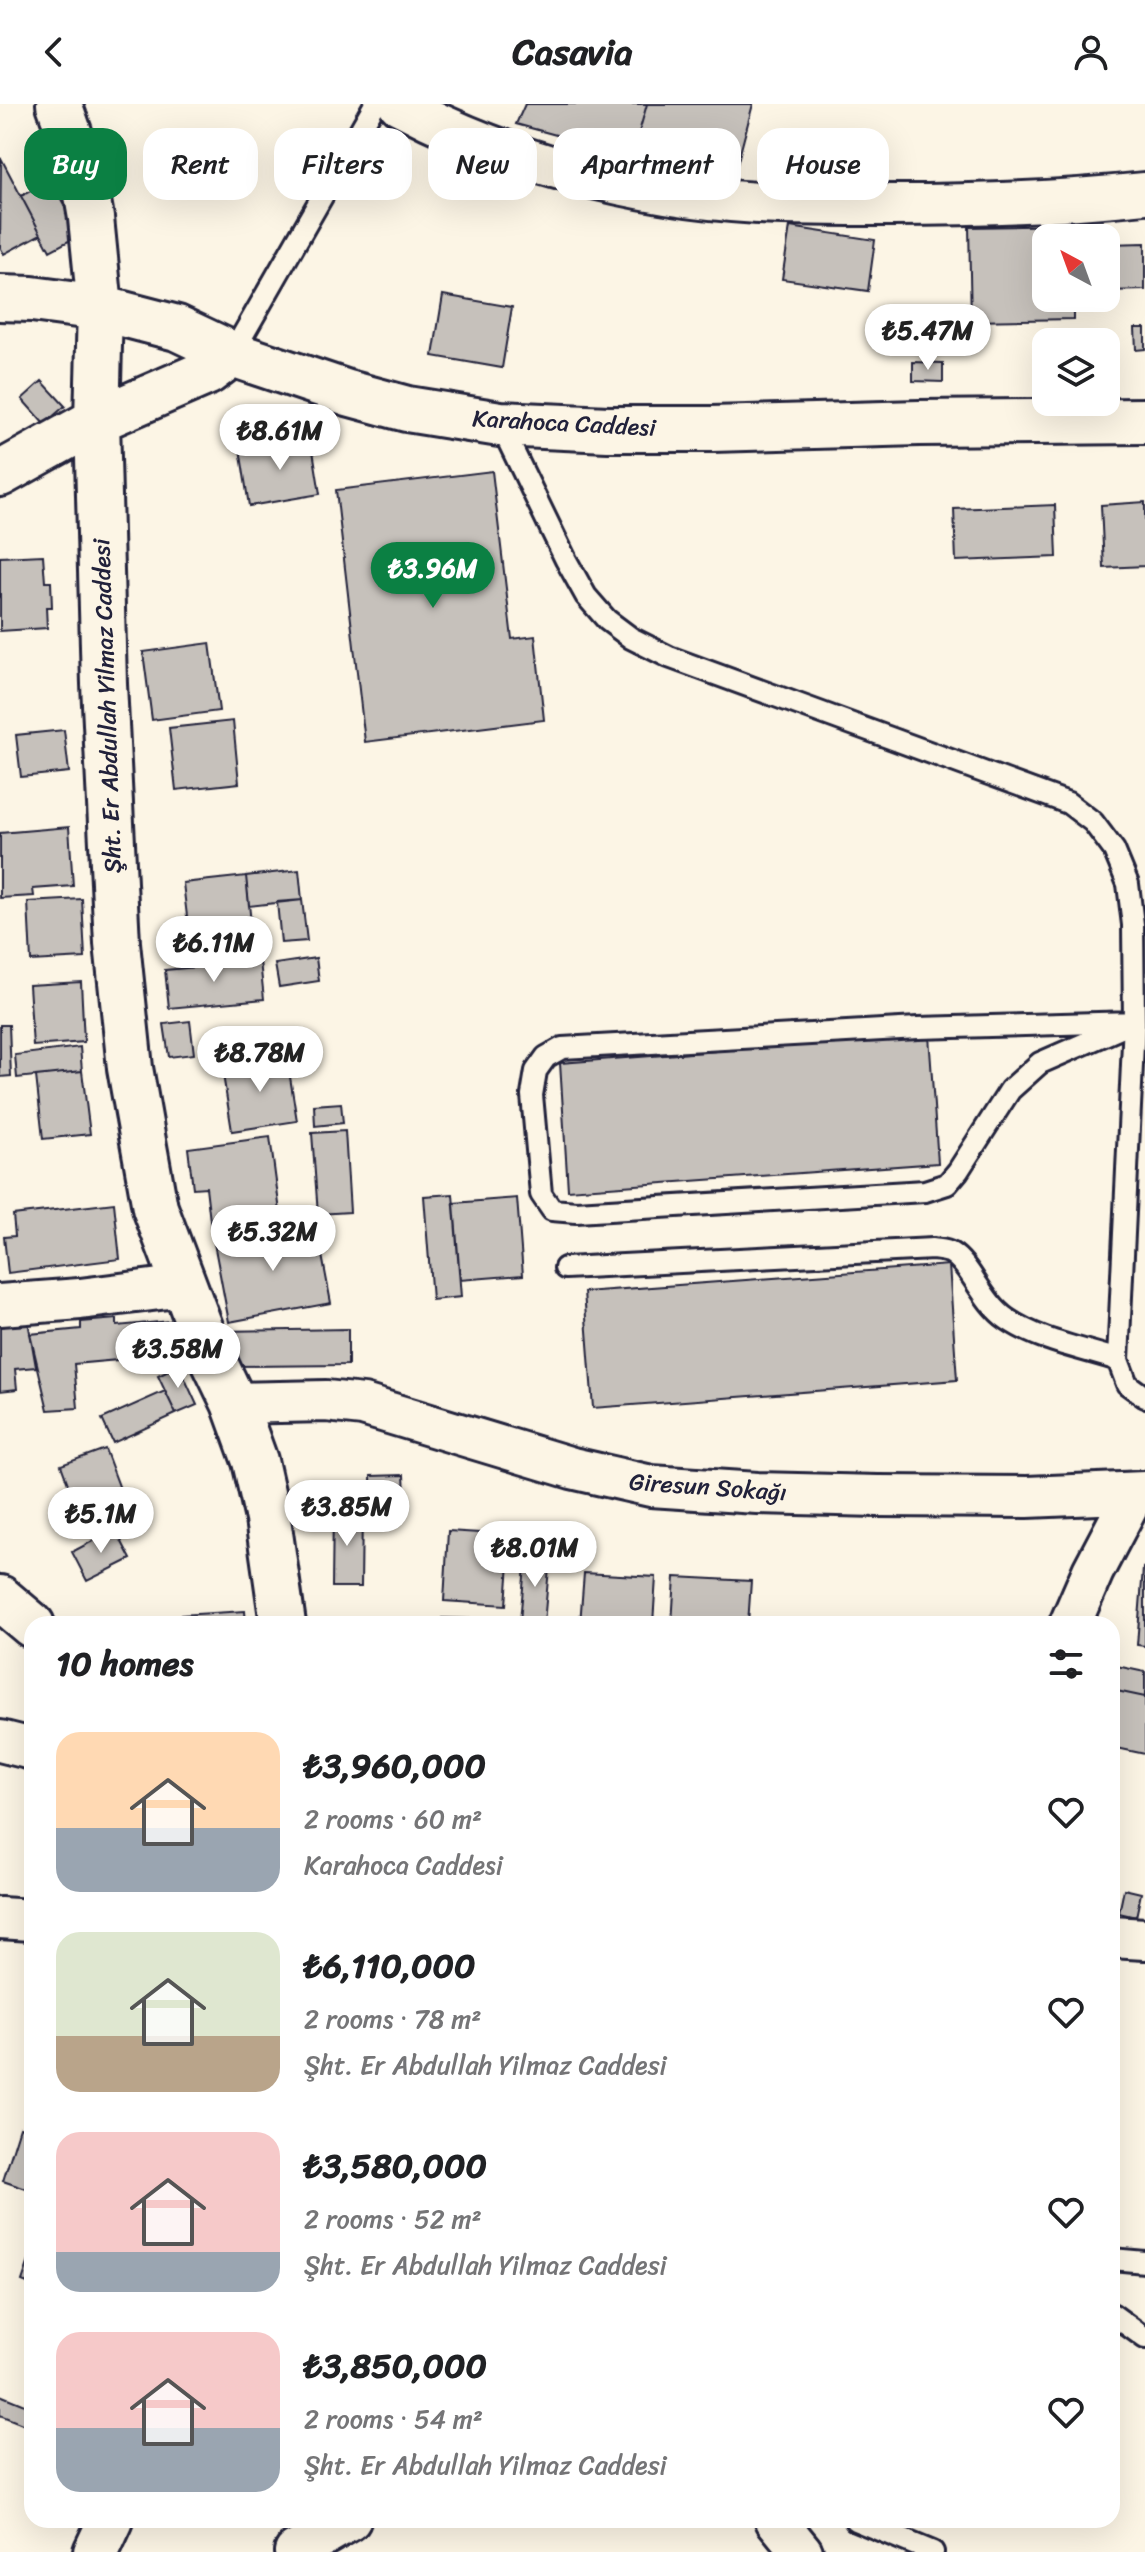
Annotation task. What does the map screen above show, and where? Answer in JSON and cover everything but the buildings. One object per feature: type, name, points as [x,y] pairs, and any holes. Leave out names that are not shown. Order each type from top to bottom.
[{"type":"street","name":"Şht. Er Abdullah Yilmaz Caddesi","points":[[59,104],[83,172],[100,308],[97,420],[104,684],[117,943],[130,1068],[155,1208],[255,1461],[282,1616]]},
{"type":"street","points":[[399,104],[483,145],[627,185],[701,197],[755,203],[939,205],[1145,193]]},
{"type":"street","name":"Karahoca Caddesi","points":[[0,298],[100,308],[177,328],[232,354],[348,393],[407,409],[500,424],[608,429],[712,429],[1134,417]]},
{"type":"street","points":[[0,474],[97,420],[181,386],[208,372],[232,354]]},
{"type":"street","points":[[0,1305],[184,1286]]},
{"type":"street","name":"Giresun Sokağı","points":[[234,1403],[326,1401],[363,1405],[585,1471],[651,1486],[878,1496],[1027,1497],[1139,1493]]},
{"type":"street","points":[[1073,1616],[1093,1571],[1139,1493]]},
{"type":"street","points":[[0,1598],[24,1618]]},
{"type":"street","points":[[0,1741],[24,1747]]},
{"type":"street","points":[[0,1918],[24,1920]]},
{"type":"street","points":[[1120,1937],[1145,1939]]},
{"type":"street","points":[[96,2552],[107,2528]]},
{"type":"street","points":[[295,2552],[336,2528]]},
{"type":"street","points":[[782,2528],[802,2552]]},
{"type":"lane","points":[[232,354],[375,104]]},
{"type":"lane","points":[[500,424],[586,596],[607,620],[631,638],[669,657],[1068,803],[1093,822],[1114,850],[1128,884],[1133,925],[1134,1022],[1118,1360],[1127,1384],[1145,1397]]},
{"type":"lane","points":[[1134,1022],[1040,1063],[1010,1090],[947,1184],[925,1191],[576,1212],[552,1210],[541,1194],[532,1095],[536,1071],[546,1057],[562,1048],[918,1028],[1134,1022]]},
{"type":"lane","points":[[565,1268],[933,1249],[950,1252],[964,1265],[988,1302],[1005,1319],[1032,1333],[1118,1360]]},
{"type":"lane","points":[[1120,2260],[1145,2262]]},
{"type":"lane","points":[[1120,2320],[1145,2338]]},
{"type":"lane","points":[[874,2528],[933,2552]]}]
